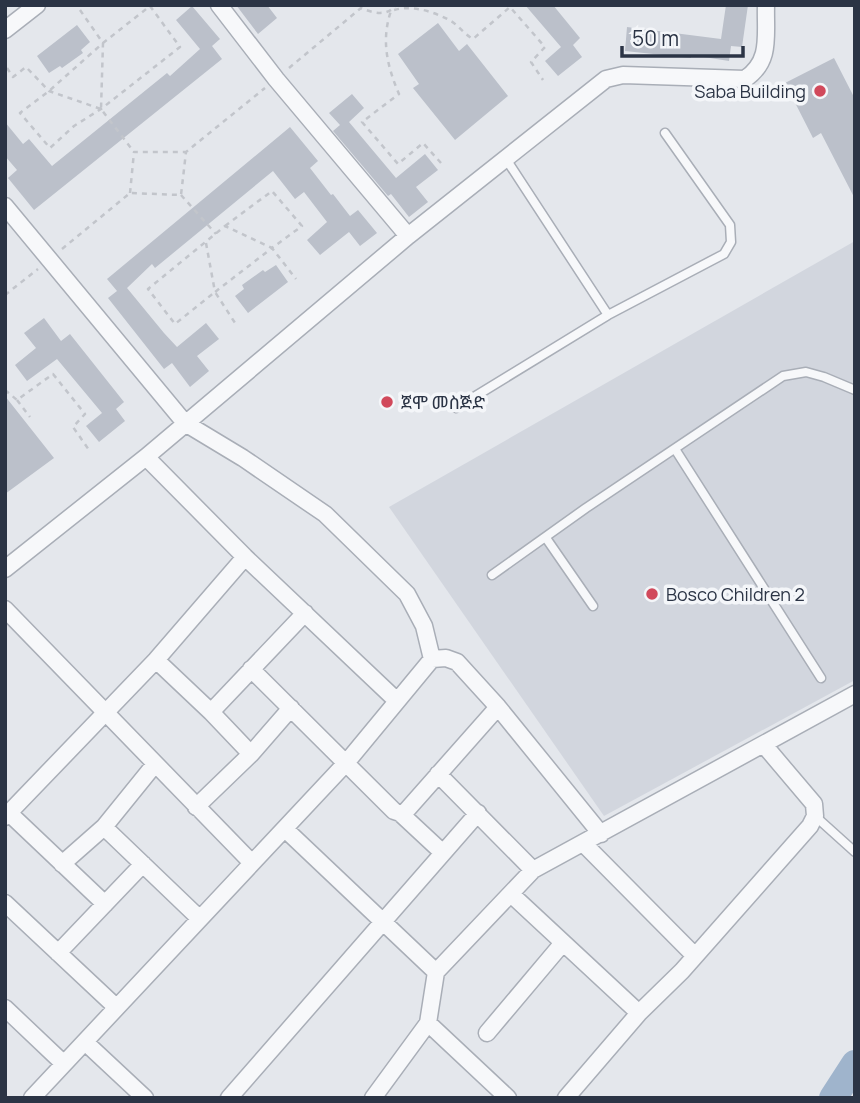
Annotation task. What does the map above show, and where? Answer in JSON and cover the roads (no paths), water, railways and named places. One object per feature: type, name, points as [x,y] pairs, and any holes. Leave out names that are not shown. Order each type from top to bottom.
[{"type":"street","points":[[5,30],[37,5]]},
{"type":"street","points":[[219,5],[276,79],[408,236]]},
{"type":"street","points":[[5,569],[146,457],[408,236],[606,79],[623,75],[745,79],[758,71],[764,58],[766,5]]},
{"type":"street","points":[[5,206],[185,423],[243,458],[325,514],[407,594],[424,626],[432,659]]},
{"type":"street","points":[[146,457],[245,557],[396,700]]},
{"type":"street","points":[[104,904],[7,815],[156,660],[245,557]]},
{"type":"street","points":[[5,609],[251,862]]},
{"type":"street","points":[[211,712],[305,612]]},
{"type":"street","points":[[32,1098],[346,763],[432,659],[446,658],[457,662],[601,834]]},
{"type":"street","points":[[156,660],[251,754]]},
{"type":"street","points":[[251,668],[394,811],[400,813],[443,853]]},
{"type":"street","points":[[373,1098],[428,1023],[436,972],[533,870],[855,694]]},
{"type":"street","points":[[196,807],[251,754],[291,708]]},
{"type":"street","points":[[400,813],[407,811],[498,708]]},
{"type":"street","points":[[566,1098],[639,1013],[695,956],[810,826],[815,816],[814,804],[764,745]]},
{"type":"street","points":[[62,864],[104,827],[155,765]]},
{"type":"street","points":[[438,774],[533,870]]},
{"type":"street","points":[[229,1098],[478,813]]},
{"type":"street","points":[[104,827],[200,918]]},
{"type":"street","points":[[285,829],[436,972]]},
{"type":"street","points":[[583,843],[695,956]]},
{"type":"street","points":[[58,953],[143,864]]},
{"type":"street","points":[[511,894],[639,1013]]},
{"type":"street","points":[[7,909],[116,1007]]},
{"type":"street","points":[[487,1033],[562,944]]},
{"type":"street","points":[[5,1008],[63,1063]]},
{"type":"street","points":[[428,1023],[508,1098]]},
{"type":"street","points":[[85,1042],[145,1098]]},
{"type":"lane","points":[[456,408],[608,315],[724,254],[731,242],[730,225],[665,133]]},
{"type":"lane","points":[[506,159],[608,315]]},
{"type":"lane","points":[[492,575],[783,376],[806,372],[855,390]]},
{"type":"lane","points":[[675,449],[821,678]]},
{"type":"lane","points":[[546,538],[593,606]]},
{"type":"lane","points":[[815,816],[855,852]]},
{"type":"waterway","points":[[833,1098],[855,1064]]},
{"type":"place","name":"Saba Building","points":[[820,91]]},
{"type":"place","name":"ጀሞ መስጅድ","points":[[387,402]]},
{"type":"place","name":"Bosco Children 2","points":[[652,594]]}]
